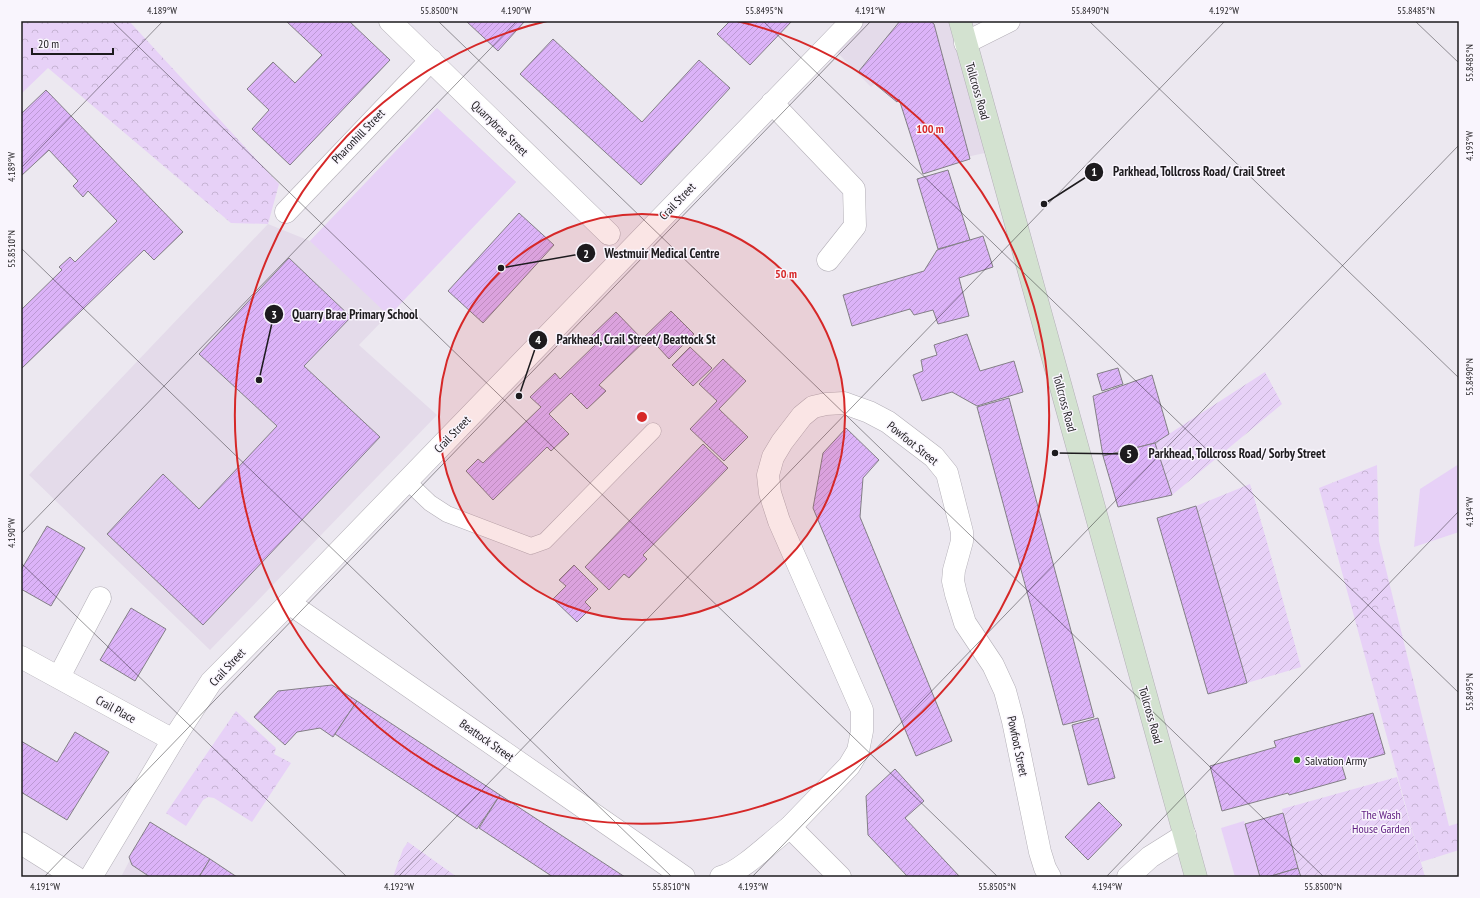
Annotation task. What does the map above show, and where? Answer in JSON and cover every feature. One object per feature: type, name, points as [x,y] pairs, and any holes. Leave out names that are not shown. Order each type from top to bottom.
[{"type":"street","name":"Quarrybrae Street","points":[[390,21],[609,234]]},
{"type":"street","name":"Crail Street","points":[[91,877],[173,740],[212,680],[289,603],[852,21]]},
{"type":"street","name":"Tollcross Road","points":[[960,21],[1196,877]]},
{"type":"street","points":[[965,43],[1009,21]]},
{"type":"street","name":"Pharonhill Street","points":[[286,212],[431,60]]},
{"type":"street","points":[[772,104],[854,189],[855,226],[828,260]]},
{"type":"street","name":"Powfoot Street","points":[[790,827],[849,766],[858,751],[862,731],[862,710],[779,521],[770,493],[768,475],[773,457],[782,442],[802,416],[813,407],[826,404],[844,403],[869,412],[888,422],[934,457],[947,473],[962,532],[962,541],[954,570],[953,581],[956,594],[965,623],[993,665],[1005,691],[1013,721],[1040,852],[1045,868],[1050,877]]},
{"type":"street","points":[[59,677],[100,598]]},
{"type":"street","name":"Beattock Street","points":[[289,603],[684,877]]},
{"type":"street","name":"Crail Place","points":[[21,657],[173,740]]},
{"type":"street","points":[[721,877],[740,868],[790,827],[840,877]]},
{"type":"street","points":[[1128,877],[1150,857],[1185,835]]},
{"type":"street","points":[[21,843],[75,877]]},
{"type":"lane","points":[[407,481],[430,503],[447,514],[531,546],[546,541],[653,431]]},
{"type":"shaded area","points":[[837,21],[961,21],[998,150],[931,165],[903,56],[871,87],[832,47]]},
{"type":"shaded area","points":[[437,108],[516,182],[359,345],[437,415],[210,650],[29,475],[268,224],[310,241]]},
{"type":"shaded area","points":[[135,850],[177,877],[121,877]]},
{"type":"green space","points":[[21,21],[129,21],[279,184],[268,224],[231,223],[48,68],[21,94]]},
{"type":"green space","points":[[437,108],[516,182],[389,316],[310,241]]},
{"type":"green space","points":[[1265,372],[1282,404],[1172,495],[1155,443]]},
{"type":"green space","points":[[1459,464],[1459,532],[1414,547],[1420,489]]},
{"type":"green space","points":[[1377,465],[1379,541],[1449,826],[1459,823],[1459,850],[1421,862],[1319,488]]},
{"type":"green space","points":[[1250,484],[1301,667],[1247,683],[1196,506]]},
{"type":"green space","points":[[236,711],[276,748],[274,754],[291,763],[252,822],[214,798],[208,797],[203,800],[186,826],[166,813]]},
{"type":"green space","name":"The Wash House Garden","points":[[1397,777],[1425,877],[1301,877],[1282,809]]},
{"type":"green space","points":[[1244,821],[1260,877],[1235,877],[1221,828]]},
{"type":"green space","points":[[408,842],[457,877],[393,877],[403,849]]},
{"type":"building","points":[[286,21],[349,21],[390,60],[290,165],[252,129],[269,110],[247,89],[273,62],[295,83],[322,55]]},
{"type":"building","points":[[466,21],[525,21],[498,51]]},
{"type":"building","points":[[730,21],[792,21],[750,65],[717,34]]},
{"type":"building","points":[[900,21],[930,21],[934,24],[970,159],[923,174],[899,99],[897,102],[859,71]]},
{"type":"building","points":[[553,39],[642,122],[699,60],[730,88],[641,185],[520,74]]},
{"type":"building","points":[[46,90],[183,232],[154,260],[144,250],[21,369],[21,310],[62,270],[59,267],[70,257],[75,262],[117,221],[88,191],[83,197],[73,186],[78,181],[49,150],[21,176],[21,114]]},
{"type":"building","points":[[948,170],[970,240],[938,249],[917,179]]},
{"type":"building","points":[[519,213],[554,245],[483,323],[448,291]]},
{"type":"building","points":[[983,236],[993,267],[959,278],[969,316],[938,324],[933,310],[914,315],[910,309],[852,326],[843,295],[924,271],[937,250]]},
{"type":"building","points":[[289,258],[351,317],[304,366],[380,437],[203,625],[107,534],[163,474],[199,509],[277,426],[199,354]]},
{"type":"building","points":[[671,311],[694,334],[669,359],[649,337],[599,385],[606,391],[587,409],[571,393],[549,414],[569,434],[551,451],[547,447],[493,500],[466,471],[478,459],[483,463],[541,407],[530,397],[555,373],[560,379],[597,343],[591,336],[616,312],[642,339]]},
{"type":"building","points":[[967,334],[980,371],[1014,361],[1023,392],[977,406],[952,392],[922,401],[913,375],[923,371],[921,360],[937,355],[934,345]]},
{"type":"building","points":[[690,347],[712,368],[693,386],[672,365]]},
{"type":"building","points":[[723,359],[746,381],[719,409],[748,437],[724,461],[690,429],[717,401],[699,384]]},
{"type":"building","points":[[1118,368],[1123,384],[1102,391],[1097,374]]},
{"type":"building","points":[[1152,375],[1169,434],[1155,443],[1103,456],[1093,396]]},
{"type":"building","points":[[1009,398],[1094,717],[1063,725],[977,407]]},
{"type":"building","points":[[846,428],[879,460],[863,478],[860,517],[952,741],[916,756],[813,508],[823,453]]},
{"type":"building","points":[[1155,443],[1172,495],[1118,507],[1103,456]]},
{"type":"building","points":[[703,444],[728,468],[643,555],[647,559],[629,578],[624,574],[609,590],[585,567]]},
{"type":"building","points":[[1196,506],[1247,683],[1208,694],[1157,518]]},
{"type":"building","points":[[47,526],[85,548],[51,606],[21,589],[21,570]]},
{"type":"building","points":[[574,565],[598,589],[585,602],[591,608],[577,622],[553,599],[566,586],[559,580]]},
{"type":"building","points":[[131,608],[166,629],[135,681],[100,660]]},
{"type":"building","points":[[332,685],[357,701],[333,737],[320,728],[297,732],[285,745],[254,717],[278,691]]},
{"type":"building","points":[[357,701],[500,795],[477,829],[335,734]]},
{"type":"building","name":"Salvation Army","points":[[1373,713],[1385,754],[1342,766],[1346,779],[1289,795],[1288,793],[1222,811],[1210,766],[1276,747],[1274,741]]},
{"type":"building","points":[[1098,718],[1115,778],[1088,785],[1072,725]]},
{"type":"building","points":[[75,732],[109,752],[67,820],[21,792],[21,741],[57,762]]},
{"type":"building","points":[[895,769],[924,801],[905,818],[960,877],[908,877],[868,835],[866,796]]},
{"type":"building","points":[[500,795],[625,877],[553,877],[479,828]]},
{"type":"building","points":[[1099,802],[1122,825],[1088,860],[1065,837]]},
{"type":"building","points":[[1283,813],[1298,868],[1268,877],[1260,877],[1245,824]]},
{"type":"building","points":[[150,822],[210,859],[199,877],[150,877],[132,865],[129,857]]},
{"type":"building","points":[[210,859],[237,877],[199,877]]},
{"type":"building","points":[[1298,868],[1301,877],[1268,877]]},
{"type":"place","name":"Parkhead, Tollcross Road/ Crail Street","points":[[1044,204]]},
{"type":"place","name":"Westmuir Medical Centre","points":[[501,268]]},
{"type":"place","name":"Quarry Brae Primary School","points":[[259,380]]},
{"type":"place","name":"Parkhead, Crail Street/ Beattock St","points":[[519,396]]},
{"type":"place","name":"Parkhead, Tollcross Road/ Sorby Street","points":[[1055,453]]},
{"type":"place","name":"Salvation Army","points":[[1297,760]]}]
